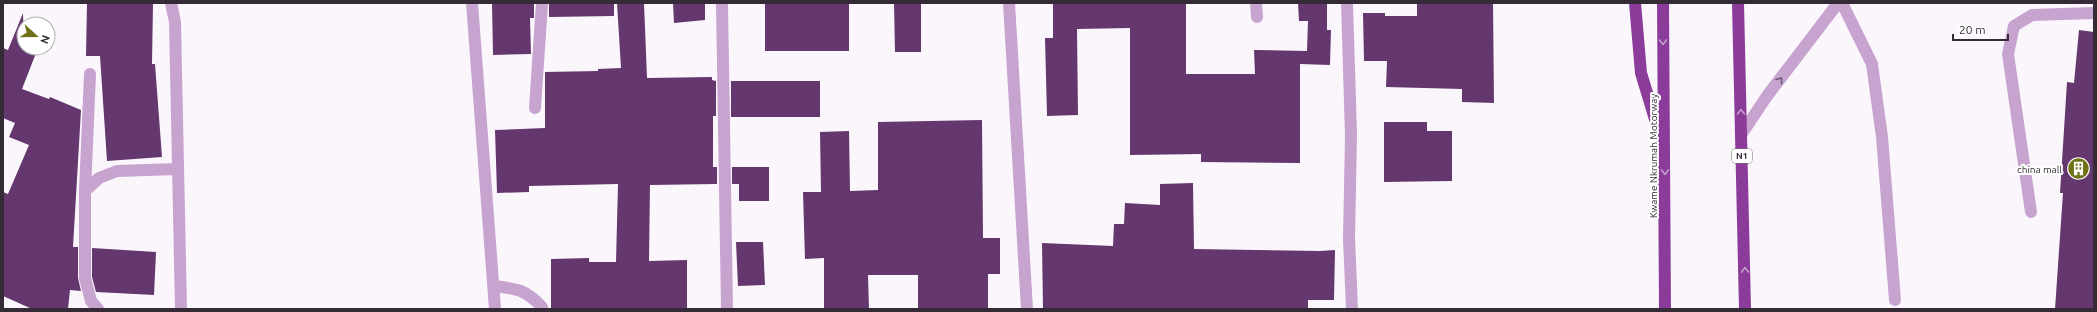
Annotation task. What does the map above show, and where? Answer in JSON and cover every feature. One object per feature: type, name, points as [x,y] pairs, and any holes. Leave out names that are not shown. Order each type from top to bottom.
[{"type":"highway","points":[[1635,3],[1641,73],[1665,152]]},
{"type":"highway","name":"Kwame Nkrumah Motorway","points":[[1663,3],[1665,309]]},
{"type":"highway","name":"N1","points":[[1738,3],[1746,309]]},
{"type":"street","points":[[171,3],[175,22],[180,309]]},
{"type":"street","points":[[472,3],[495,309]]},
{"type":"street","points":[[536,108],[542,3]]},
{"type":"street","points":[[722,3],[726,309]]},
{"type":"street","points":[[1009,3],[1027,309]]},
{"type":"street","points":[[1256,3],[1257,17]]},
{"type":"street","points":[[1347,3],[1351,135],[1349,239],[1352,309]]},
{"type":"street","points":[[1741,135],[1767,96],[1838,3]]},
{"type":"street","points":[[1842,3],[1872,64],[1882,137],[1896,300]]},
{"type":"street","points":[[2031,212],[2008,54],[2014,26],[2032,15],[2094,13]]},
{"type":"street","points":[[90,74],[85,191],[85,278],[91,301],[98,309]]},
{"type":"street","points":[[85,191],[99,178],[117,171],[177,169]]},
{"type":"street","points":[[494,286],[520,289],[532,297],[542,307]]},
{"type":"building","points":[[87,3],[153,3],[152,64],[155,64],[162,157],[107,161],[100,56],[86,56]]},
{"type":"building","points":[[492,3],[534,3],[534,18],[530,18],[531,54],[493,55]]},
{"type":"building","points":[[549,3],[614,3],[614,16],[549,17]]},
{"type":"building","points":[[617,3],[644,3],[647,78],[712,77],[712,80],[716,81],[716,116],[713,116],[713,167],[717,167],[717,184],[650,185],[649,261],[687,260],[687,309],[551,309],[551,259],[589,258],[589,262],[616,262],[618,184],[529,186],[529,192],[497,193],[495,130],[545,128],[545,72],[598,71],[598,69],[621,68]]},
{"type":"building","points":[[673,3],[705,3],[705,20],[674,23]]},
{"type":"building","points":[[765,3],[849,3],[849,51],[765,51]]},
{"type":"building","points":[[894,3],[921,3],[921,52],[895,52]]},
{"type":"building","points":[[1053,3],[1186,3],[1186,74],[1255,74],[1254,50],[1307,51],[1308,21],[1299,21],[1298,3],[1327,3],[1327,30],[1331,30],[1330,65],[1300,64],[1300,163],[1201,162],[1201,154],[1130,155],[1130,28],[1077,29],[1078,115],[1047,116],[1045,38],[1053,38]]},
{"type":"building","points":[[1417,3],[1493,3],[1494,103],[1462,102],[1462,89],[1386,87],[1387,61],[1364,61],[1363,13],[1385,13],[1385,16],[1417,16]]},
{"type":"building","points":[[16,30],[16,56],[35,56],[22,89],[49,99],[50,97],[81,110],[73,247],[78,247],[78,278],[81,291],[70,290],[68,309],[32,309],[3,296],[3,192],[8,194],[29,145],[9,137],[15,123],[3,118],[3,48],[8,50]]},
{"type":"building","points":[[2079,30],[2094,32],[2094,309],[2055,309],[2063,193],[2060,193],[2067,82],[2074,83]]},
{"type":"building","points":[[731,81],[820,81],[820,117],[731,117]]},
{"type":"building","points":[[982,120],[983,238],[1000,238],[1000,274],[988,274],[988,309],[918,309],[918,275],[868,275],[869,309],[824,309],[824,258],[805,259],[803,192],[821,192],[820,132],[849,131],[850,191],[878,190],[878,122]]},
{"type":"building","points":[[1384,122],[1427,122],[1427,131],[1452,131],[1452,181],[1384,182]]},
{"type":"building","points":[[732,167],[769,167],[769,201],[739,201],[739,184],[732,184]]},
{"type":"building","points":[[1193,183],[1194,249],[1335,250],[1334,300],[1308,300],[1308,309],[1043,309],[1042,243],[1113,246],[1114,224],[1124,224],[1125,203],[1160,205],[1160,184]]},
{"type":"building","points":[[736,242],[763,242],[765,285],[738,286]]},
{"type":"building","points":[[92,248],[156,252],[154,295],[96,292],[92,277]]},
{"type":"place","name":"china mall","points":[[2078,169]]}]
